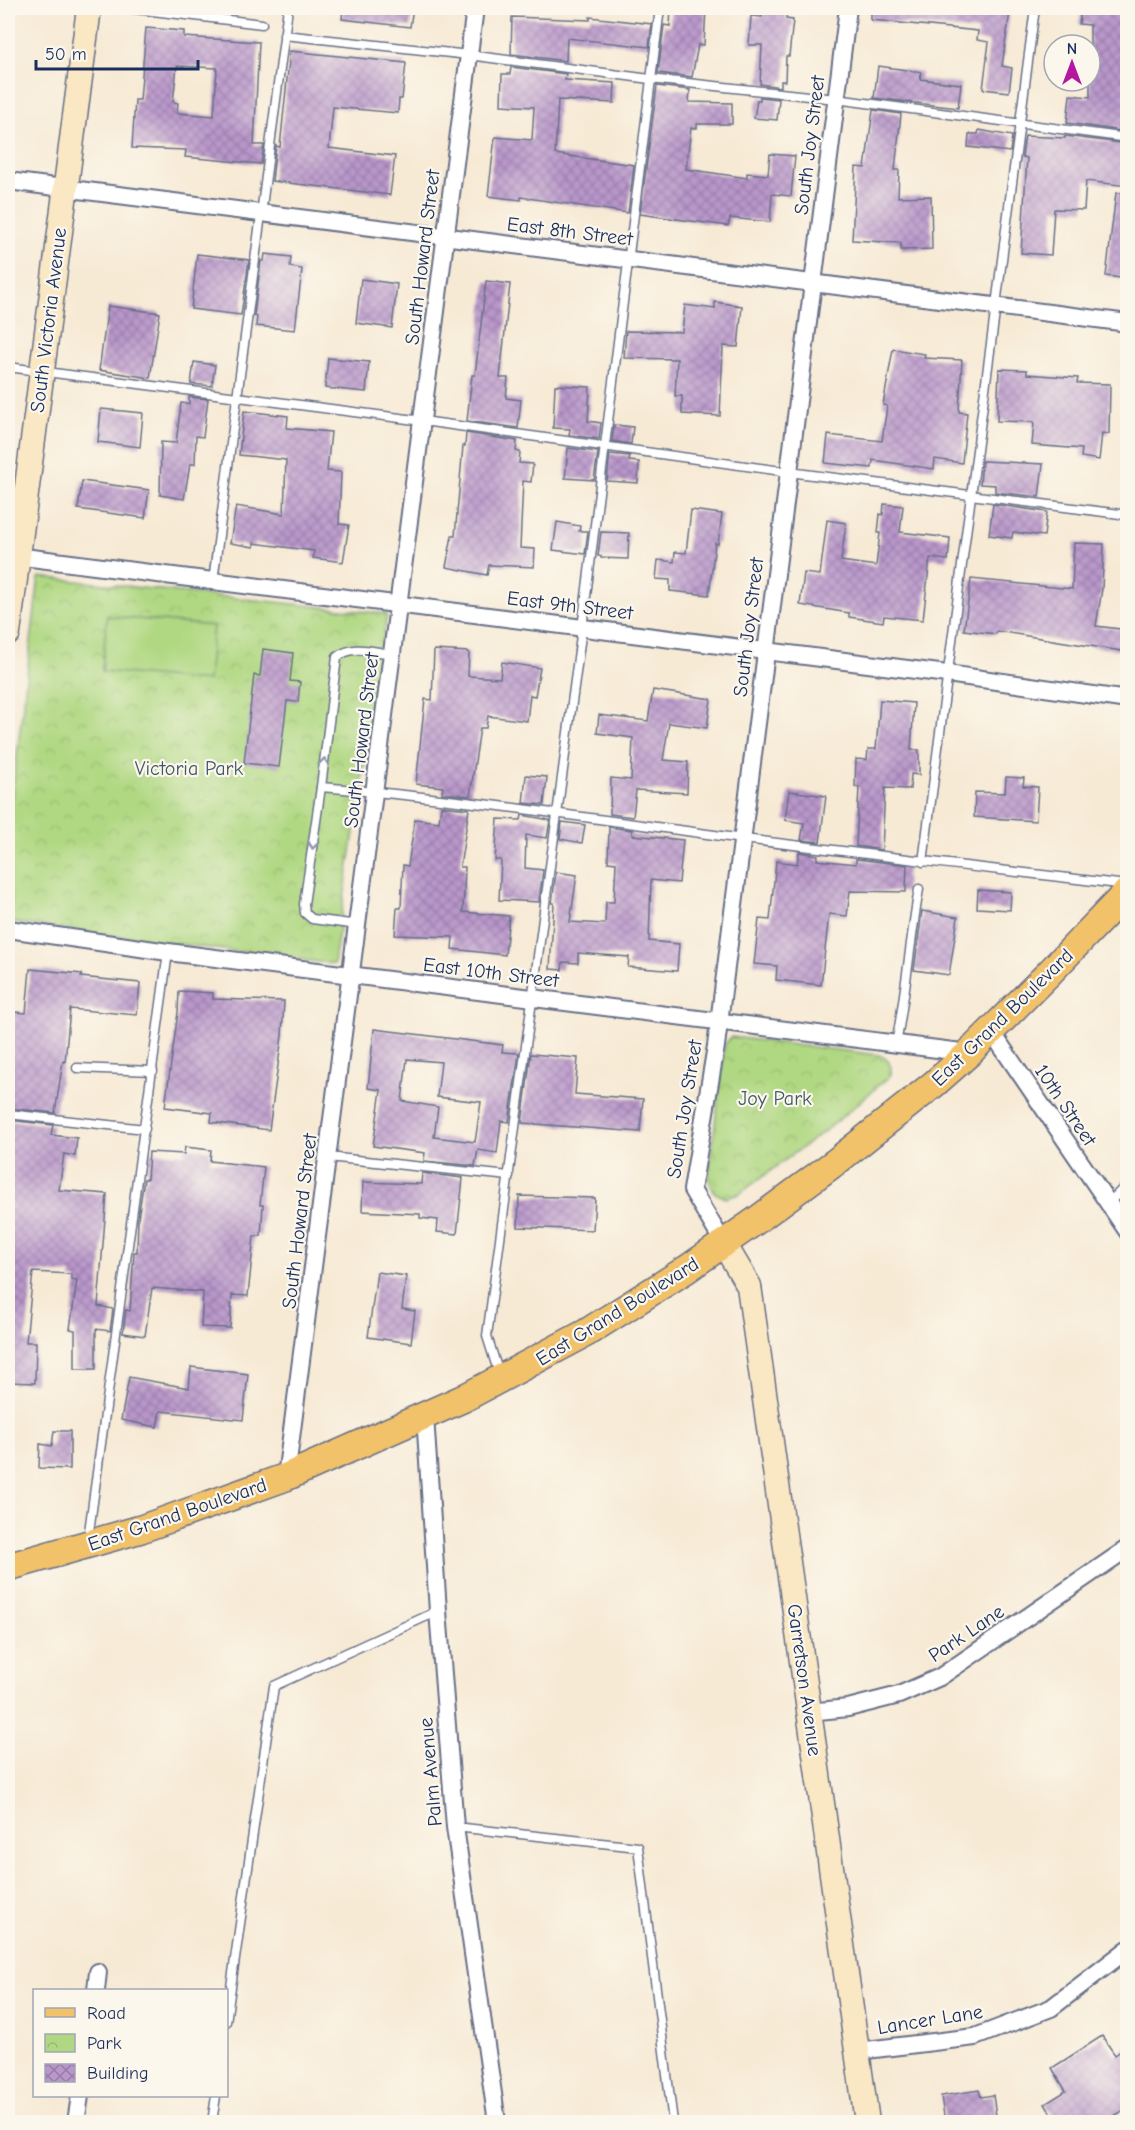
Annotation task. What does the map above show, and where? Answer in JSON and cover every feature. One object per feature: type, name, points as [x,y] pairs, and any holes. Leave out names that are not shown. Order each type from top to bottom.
[{"type":"main road","name":"East Grand Boulevard","points":[[8,1568],[180,1516],[286,1477],[425,1416],[500,1380],[595,1328],[724,1244],[837,1161],[934,1084],[969,1053],[1128,891]]},
{"type":"street","name":"South Victoria Avenue","points":[[8,633],[13,555],[42,372],[89,8]]},
{"type":"street","name":"South Howard Street","points":[[286,1477],[475,8]]},
{"type":"street","name":"South Joy Street","points":[[724,1244],[692,1190],[719,1022],[848,8]]},
{"type":"street","name":"East 8th Street","points":[[8,181],[1128,323]]},
{"type":"street","name":"East 9th Street","points":[[13,555],[947,674],[1128,700]]},
{"type":"street","name":"East 10th Street","points":[[8,929],[168,952],[969,1053]]},
{"type":"street","name":"10th Street","points":[[991,1031],[1128,1232]]},
{"type":"street","name":"Garretson Avenue","points":[[724,1244],[749,1286],[867,2122]]},
{"type":"street","name":"Palm Avenue","points":[[425,1416],[455,1827],[497,2122]]},
{"type":"street","name":"Park Lane","points":[[809,1712],[848,1708],[899,1695],[940,1677],[1128,1548]]},
{"type":"street","name":"Lancer Lane","points":[[858,2051],[975,2037],[1008,2025],[1051,2008],[1128,1949]]},
{"type":"street","points":[[96,1989],[98,1972]]},
{"type":"street","points":[[76,2122],[80,2097]]},
{"type":"lane","points":[[127,8],[262,24]]},
{"type":"lane","points":[[213,581],[288,8]]},
{"type":"lane","points":[[500,1380],[487,1336],[582,628],[660,8]]},
{"type":"lane","points":[[923,862],[1035,8]]},
{"type":"lane","points":[[284,35],[836,99],[1128,138]]},
{"type":"lane","points":[[8,367],[1128,515]]},
{"type":"lane","points":[[358,925],[312,919],[306,913],[304,904],[337,657],[346,650],[393,654]]},
{"type":"lane","points":[[321,787],[557,813],[923,862],[1128,885]]},
{"type":"lane","points":[[896,1044],[919,889]]},
{"type":"lane","points":[[87,1545],[168,952]]},
{"type":"lane","points":[[77,1068],[153,1071]]},
{"type":"lane","points":[[8,1114],[145,1129]]},
{"type":"lane","points":[[328,1156],[509,1176]]},
{"type":"lane","points":[[1108,1204],[1128,1183]]},
{"type":"lane","points":[[228,2008],[274,1686],[438,1611]]},
{"type":"lane","points":[[455,1827],[638,1847],[673,2122]]},
{"type":"lane","points":[[212,2122],[216,2097]]},
{"type":"green space","name":"Victoria Park","points":[[39,577],[387,614],[334,964],[8,922],[8,826]]},
{"type":"green space","points":[[107,616],[213,626],[208,681],[102,671]]},
{"type":"green space","name":"Joy Park","points":[[731,1037],[879,1055],[889,1063],[891,1075],[834,1124],[739,1194],[726,1198],[715,1193],[709,1181],[709,1172],[725,1044]]},
{"type":"building","points":[[343,8],[413,8],[410,27],[342,19]]},
{"type":"building","points":[[671,8],[706,8],[704,45],[698,45],[692,77],[658,73],[664,25],[670,26]]},
{"type":"building","points":[[763,8],[787,8],[786,19],[793,20],[789,56],[786,56],[785,81],[781,81],[781,87],[760,84],[762,45],[749,45],[751,16],[762,17]]},
{"type":"building","points":[[871,8],[980,8],[1010,12],[1002,66],[1012,68],[1009,92],[983,89],[989,42],[977,40],[978,31],[871,20]]},
{"type":"building","points":[[1081,8],[1128,8],[1128,132],[1067,123],[1070,95],[1090,97],[1090,93],[1102,93],[1102,33],[1090,33],[1090,25],[1079,24]]},
{"type":"building","points":[[512,17],[590,20],[590,17],[652,24],[649,47],[567,38],[566,61],[511,54]]},
{"type":"building","points":[[146,28],[184,31],[184,37],[259,42],[254,145],[264,145],[261,164],[185,157],[186,150],[132,148],[135,100],[140,100]],"holes":[[[177,66],[217,68],[214,116],[177,113],[178,103],[173,102]]]},
{"type":"building","points":[[290,51],[406,63],[398,113],[333,107],[329,148],[395,156],[390,195],[272,181],[276,146],[280,147]]},
{"type":"building","points":[[878,66],[921,72],[920,79],[961,84],[958,108],[874,98]]},
{"type":"building","points":[[511,67],[566,74],[565,80],[615,83],[614,103],[558,100],[555,154],[634,165],[628,213],[521,197],[521,200],[488,196],[495,137],[532,140],[534,107],[501,105],[502,74],[510,74]]},
{"type":"building","points":[[657,86],[690,90],[689,102],[732,103],[732,124],[697,124],[697,128],[691,128],[686,169],[747,178],[747,173],[768,175],[770,154],[795,156],[791,196],[772,194],[770,222],[730,218],[728,226],[640,214]]},
{"type":"building","points":[[760,97],[779,99],[777,120],[754,118],[757,100],[760,100]]},
{"type":"building","points":[[873,110],[901,114],[895,170],[899,170],[898,197],[931,196],[932,249],[901,250],[901,243],[852,240],[856,167],[865,168]]},
{"type":"building","points":[[979,130],[1012,136],[1010,152],[968,147],[969,134],[978,134]]},
{"type":"building","points":[[1025,136],[1065,138],[1065,136],[1128,144],[1128,186],[1086,181],[1084,210],[1054,209],[1051,255],[1021,253],[1027,158],[1022,157]]},
{"type":"building","points":[[1116,193],[1128,193],[1128,279],[1106,276]]},
{"type":"building","points":[[197,254],[249,260],[241,315],[191,309]]},
{"type":"building","points":[[265,254],[291,257],[290,267],[302,269],[295,330],[256,326],[257,316],[254,316],[261,261],[264,261]]},
{"type":"building","points":[[361,279],[397,284],[392,328],[356,323]]},
{"type":"building","points":[[486,281],[510,284],[500,378],[508,378],[506,398],[521,400],[518,428],[467,421]]},
{"type":"building","points":[[715,302],[742,306],[738,347],[723,346],[720,416],[682,414],[682,396],[675,396],[677,359],[624,358],[626,331],[682,332],[685,305],[715,309]]},
{"type":"building","points":[[108,306],[160,313],[150,378],[99,370]]},
{"type":"building","points":[[893,349],[925,354],[924,358],[962,360],[959,412],[967,413],[962,463],[935,459],[934,469],[873,460],[872,468],[825,463],[828,435],[882,441],[887,406],[883,405]]},
{"type":"building","points":[[328,358],[369,362],[366,392],[325,388]]},
{"type":"building","points":[[194,362],[215,365],[212,386],[191,384]]},
{"type":"building","points":[[999,369],[1027,370],[1027,374],[1078,378],[1077,383],[1110,384],[1109,434],[1102,433],[1099,460],[1081,457],[1082,449],[1032,445],[1034,422],[997,421]]},
{"type":"building","points":[[555,385],[590,387],[588,421],[601,423],[599,439],[569,435],[570,429],[553,428]]},
{"type":"building","points":[[189,397],[208,399],[203,437],[196,436],[195,464],[190,464],[184,499],[160,495],[161,442],[176,443],[181,403],[189,404]]},
{"type":"building","points":[[101,409],[143,413],[140,447],[98,442]]},
{"type":"building","points":[[244,411],[288,416],[287,428],[331,432],[327,471],[341,472],[339,524],[349,525],[343,562],[313,558],[314,551],[254,543],[254,547],[230,543],[236,506],[284,514],[286,460],[239,455]]},
{"type":"building","points":[[614,425],[633,427],[631,444],[612,441]]},
{"type":"building","points":[[466,433],[517,441],[516,451],[520,452],[519,463],[533,464],[531,482],[523,481],[520,548],[535,549],[534,567],[489,565],[487,575],[446,567],[452,536],[455,536]]},
{"type":"building","points":[[568,448],[598,452],[594,480],[565,478]]},
{"type":"building","points":[[610,454],[630,456],[629,461],[639,462],[638,483],[607,481]]},
{"type":"building","points":[[982,461],[1043,464],[1039,497],[995,492],[995,485],[980,484]]},
{"type":"building","points":[[82,481],[149,490],[145,518],[78,509]]},
{"type":"building","points":[[884,504],[903,506],[900,532],[950,538],[948,560],[930,558],[923,620],[884,616],[883,622],[849,617],[849,613],[800,605],[804,573],[820,575],[827,520],[846,523],[841,561],[876,566],[880,514],[883,515]]},
{"type":"building","points":[[993,504],[1047,512],[1044,536],[1013,532],[1012,538],[989,535]]},
{"type":"building","points":[[691,510],[722,514],[718,544],[715,543],[709,595],[670,591],[670,580],[656,579],[658,560],[674,562],[675,552],[686,553]]},
{"type":"building","points":[[557,522],[580,526],[579,531],[588,531],[585,554],[553,550]]},
{"type":"building","points":[[601,532],[629,533],[628,559],[598,556]]},
{"type":"building","points":[[1074,543],[1104,544],[1102,589],[1096,626],[1128,630],[1128,652],[997,631],[996,634],[964,630],[971,579],[1072,589]]},
{"type":"building","points":[[263,649],[293,653],[290,681],[300,682],[298,702],[287,701],[279,767],[244,763],[254,675],[260,676]]},
{"type":"building","points":[[434,650],[469,652],[468,676],[500,678],[502,662],[540,668],[535,696],[530,695],[527,721],[488,716],[486,728],[480,728],[470,796],[442,793],[443,787],[416,784],[425,699],[432,700]]},
{"type":"building","points":[[653,690],[711,699],[707,728],[669,723],[663,760],[688,762],[687,793],[636,790],[633,817],[610,814],[611,778],[631,780],[633,738],[597,733],[599,715],[648,721]]},
{"type":"building","points":[[880,700],[914,703],[911,750],[919,750],[919,775],[911,774],[910,789],[885,788],[882,850],[856,846],[859,787],[855,787],[856,759],[867,760],[868,749],[876,749]]},
{"type":"building","points":[[526,775],[547,777],[544,805],[523,803]]},
{"type":"building","points":[[1006,777],[1024,778],[1023,786],[1038,787],[1036,821],[974,817],[975,792],[1005,793]]},
{"type":"building","points":[[789,791],[826,796],[820,842],[801,840],[804,823],[785,820]]},
{"type":"building","points":[[441,806],[469,809],[460,867],[465,867],[463,912],[509,916],[505,955],[452,949],[453,937],[395,935],[397,908],[401,908],[403,865],[408,866],[415,819],[439,822]]},
{"type":"building","points":[[522,815],[550,820],[547,838],[526,835],[525,868],[543,870],[539,902],[499,900],[501,860],[495,860],[498,819],[521,820]]},
{"type":"building","points":[[562,822],[585,825],[582,843],[560,839]]},
{"type":"building","points":[[609,827],[632,830],[632,835],[683,840],[679,883],[651,880],[649,941],[679,944],[677,971],[628,967],[629,957],[578,953],[578,963],[563,962],[562,970],[550,969],[554,903],[552,903],[556,872],[577,875],[570,922],[605,924],[606,902],[614,902],[616,863],[608,862]]},
{"type":"building","points":[[799,852],[818,855],[817,860],[856,864],[856,859],[907,865],[906,892],[850,891],[847,916],[829,914],[821,985],[776,980],[777,966],[754,964],[759,919],[770,920],[776,861],[797,864]]},
{"type":"building","points":[[978,890],[1011,892],[1010,910],[977,908]]},
{"type":"building","points":[[922,911],[958,917],[949,975],[914,970]]},
{"type":"building","points":[[30,969],[140,983],[137,1015],[70,1009],[65,1062],[63,1061],[55,1113],[8,1108],[8,1076],[15,1012],[26,1013]]},
{"type":"building","points":[[179,991],[213,993],[213,999],[284,1001],[282,1036],[269,1130],[211,1122],[212,1113],[165,1107]]},
{"type":"building","points":[[374,1029],[503,1045],[502,1052],[519,1053],[509,1122],[501,1121],[497,1153],[478,1150],[475,1166],[424,1161],[425,1153],[373,1146],[381,1090],[368,1088]],"holes":[[[407,1059],[441,1062],[437,1097],[481,1102],[475,1142],[434,1137],[438,1107],[402,1101]]]},
{"type":"building","points":[[531,1054],[578,1058],[575,1094],[643,1099],[640,1132],[522,1123]]},
{"type":"building","points":[[8,1120],[53,1125],[51,1135],[77,1138],[75,1156],[64,1154],[59,1190],[107,1194],[98,1306],[113,1309],[110,1331],[96,1329],[96,1369],[75,1369],[75,1330],[70,1329],[77,1280],[71,1279],[71,1274],[33,1272],[26,1342],[36,1342],[35,1383],[8,1382]]},
{"type":"building","points":[[185,1147],[211,1150],[210,1161],[264,1167],[260,1205],[263,1205],[261,1236],[254,1236],[248,1296],[232,1295],[230,1328],[201,1327],[203,1292],[152,1288],[145,1336],[123,1333],[126,1310],[130,1311],[134,1252],[137,1252],[138,1219],[144,1179],[147,1179],[149,1152],[184,1154]]},
{"type":"building","points":[[422,1173],[463,1178],[457,1234],[437,1232],[438,1220],[420,1218],[420,1214],[362,1211],[363,1182],[421,1184]]},
{"type":"building","points":[[519,1196],[595,1198],[593,1230],[518,1227]]},
{"type":"building","points":[[377,1272],[406,1276],[402,1309],[415,1311],[411,1343],[368,1337]]},
{"type":"building","points":[[191,1367],[248,1374],[243,1420],[160,1411],[157,1427],[121,1420],[129,1377],[189,1388]]},
{"type":"building","points":[[54,1431],[70,1431],[70,1469],[39,1468],[40,1444],[52,1446]]},
{"type":"building","points":[[1102,2036],[1115,2055],[1128,2046],[1128,2108],[1104,2122],[1056,2122],[1045,2104],[1066,2091],[1052,2068]]},
{"type":"building","points":[[979,2090],[981,2097],[993,2095],[997,2122],[945,2122],[941,2096]]}]
